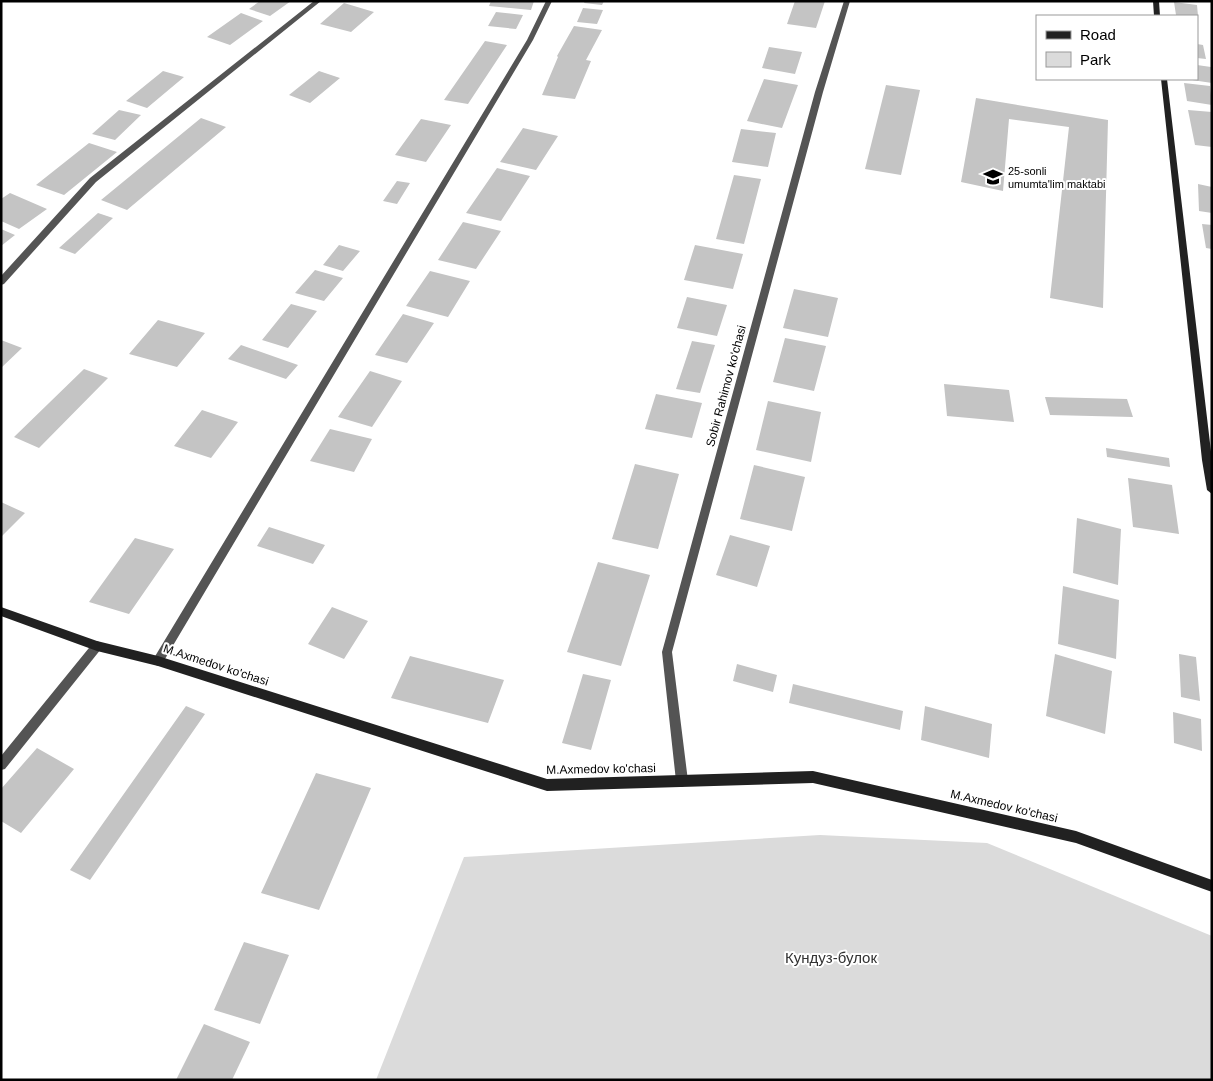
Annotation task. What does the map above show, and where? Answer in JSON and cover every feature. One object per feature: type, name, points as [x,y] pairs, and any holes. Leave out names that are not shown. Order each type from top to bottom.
[{"type":"main road","points":[[1156,1],[1157,15]]},
{"type":"main road","points":[[1164,80],[1212,490]]},
{"type":"main road","name":"M.Axmedov ko'chasi","points":[[1,611],[96,646],[158,661],[547,785],[813,777],[1076,836],[1212,886]]},
{"type":"street","points":[[1,282],[93,180],[318,1]]},
{"type":"street","points":[[158,661],[530,40],[549,1]]},
{"type":"street","name":"Sobir Rahimov ko'chasi","points":[[682,781],[667,652],[819,92],[847,1]]},
{"type":"street","points":[[1,765],[96,646]]},
{"type":"green space","name":"Кундуз-булок","points":[[820,835],[987,843],[1212,936],[1212,1080],[376,1080],[464,857]]},
{"type":"building","points":[[260,1],[291,1],[270,16],[249,9]]},
{"type":"building","points":[[491,1],[534,1],[531,10],[489,6]]},
{"type":"building","points":[[585,1],[604,1],[602,5],[584,3]]},
{"type":"building","points":[[795,1],[825,1],[816,28],[787,24]]},
{"type":"building","points":[[1174,2],[1197,5],[1198,15],[1176,15]]},
{"type":"building","points":[[344,3],[374,12],[351,32],[320,24]]},
{"type":"building","points":[[583,8],[603,10],[597,24],[577,22]]},
{"type":"building","points":[[496,12],[523,15],[516,29],[488,26]]},
{"type":"building","points":[[241,13],[263,21],[230,45],[207,37]]},
{"type":"building","points":[[574,26],[602,30],[586,60],[591,61],[575,99],[542,95],[557,56]]},
{"type":"building","points":[[485,41],[507,45],[468,104],[444,100]]},
{"type":"building","points":[[1198,44],[1203,45],[1206,59],[1198,58]]},
{"type":"building","points":[[769,47],[802,52],[795,74],[762,68]]},
{"type":"building","points":[[1198,65],[1211,67],[1212,83],[1192,80],[1198,80]]},
{"type":"building","points":[[163,71],[184,77],[147,108],[126,101]]},
{"type":"building","points":[[319,71],[340,78],[310,103],[289,95]]},
{"type":"building","points":[[764,79],[798,85],[782,128],[747,121]]},
{"type":"building","points":[[1184,83],[1210,86],[1212,105],[1187,101]]},
{"type":"building","points":[[886,85],[920,90],[901,175],[865,169]]},
{"type":"building","points":[[976,98],[1108,120],[1103,308],[1050,298],[1069,127],[1009,119],[1003,191],[961,182]]},
{"type":"building","points":[[119,110],[141,115],[115,140],[92,134]]},
{"type":"building","points":[[1188,110],[1212,112],[1212,147],[1195,145]]},
{"type":"building","points":[[201,118],[226,127],[127,210],[101,200]]},
{"type":"building","points":[[421,119],[451,125],[426,162],[395,155]]},
{"type":"building","points":[[523,128],[558,136],[536,170],[500,162]]},
{"type":"building","points":[[741,129],[776,133],[768,167],[732,162]]},
{"type":"building","points":[[89,143],[117,152],[64,195],[36,185]]},
{"type":"building","points":[[497,168],[530,176],[501,221],[466,213]]},
{"type":"building","points":[[734,175],[761,179],[744,244],[716,239]]},
{"type":"building","points":[[397,181],[410,183],[397,204],[383,201]]},
{"type":"building","points":[[1198,184],[1212,187],[1212,213],[1199,211]]},
{"type":"building","points":[[10,193],[47,209],[19,229],[1,221],[1,199]]},
{"type":"building","points":[[98,213],[113,218],[75,254],[59,248]]},
{"type":"building","points":[[463,222],[501,231],[476,269],[438,260]]},
{"type":"building","points":[[1202,224],[1212,225],[1212,249],[1206,248]]},
{"type":"building","points":[[1,229],[15,235],[1,246]]},
{"type":"building","points":[[339,245],[360,251],[343,271],[323,265]]},
{"type":"building","points":[[695,245],[743,254],[733,289],[684,280]]},
{"type":"building","points":[[315,270],[343,278],[324,301],[295,293]]},
{"type":"building","points":[[430,271],[470,281],[448,317],[406,306]]},
{"type":"building","points":[[794,289],[838,298],[828,337],[783,328]]},
{"type":"building","points":[[687,297],[727,305],[717,336],[677,328]]},
{"type":"building","points":[[291,304],[317,311],[288,348],[262,340]]},
{"type":"building","points":[[403,314],[434,323],[407,363],[375,355]]},
{"type":"building","points":[[158,320],[205,333],[177,367],[129,354]]},
{"type":"building","points":[[785,338],[826,346],[814,391],[773,382]]},
{"type":"building","points":[[1,340],[22,348],[1,368]]},
{"type":"building","points":[[692,341],[715,345],[700,393],[676,389]]},
{"type":"building","points":[[241,345],[298,365],[286,379],[228,359]]},
{"type":"building","points":[[84,369],[108,378],[39,448],[14,437]]},
{"type":"building","points":[[370,371],[402,381],[372,427],[338,417]]},
{"type":"building","points":[[944,384],[1009,390],[1014,422],[947,416]]},
{"type":"building","points":[[656,394],[702,403],[692,438],[645,429]]},
{"type":"building","points":[[1045,397],[1127,399],[1133,417],[1050,415]]},
{"type":"building","points":[[768,401],[821,412],[811,462],[756,450]]},
{"type":"building","points":[[202,410],[238,422],[211,458],[174,446]]},
{"type":"building","points":[[330,429],[372,439],[354,472],[310,461]]},
{"type":"building","points":[[1106,448],[1169,458],[1170,467],[1107,457]]},
{"type":"building","points":[[635,464],[679,474],[658,549],[612,539]]},
{"type":"building","points":[[754,465],[805,477],[792,531],[740,519]]},
{"type":"building","points":[[1128,478],[1172,485],[1179,534],[1133,527]]},
{"type":"building","points":[[1,502],[25,513],[1,537]]},
{"type":"building","points":[[1077,518],[1121,529],[1118,585],[1073,573]]},
{"type":"building","points":[[269,527],[325,545],[313,564],[257,546]]},
{"type":"building","points":[[730,535],[770,546],[757,587],[716,575]]},
{"type":"building","points":[[135,538],[174,549],[129,614],[89,602]]},
{"type":"building","points":[[598,562],[650,575],[621,666],[567,652]]},
{"type":"building","points":[[1063,586],[1119,600],[1116,659],[1058,644]]},
{"type":"building","points":[[332,607],[368,621],[344,659],[308,644]]},
{"type":"building","points":[[1055,654],[1112,671],[1105,734],[1046,716]]},
{"type":"building","points":[[1179,654],[1196,657],[1200,701],[1181,697]]},
{"type":"building","points":[[410,656],[504,680],[488,723],[391,698]]},
{"type":"building","points":[[737,664],[777,675],[773,692],[733,681]]},
{"type":"building","points":[[583,674],[611,680],[591,750],[562,743]]},
{"type":"building","points":[[793,684],[903,711],[900,730],[789,703]]},
{"type":"building","points":[[186,706],[205,714],[90,880],[70,870]]},
{"type":"building","points":[[925,706],[992,724],[989,758],[921,740]]},
{"type":"building","points":[[1173,712],[1201,719],[1202,751],[1174,743]]},
{"type":"building","points":[[37,748],[74,769],[21,833],[1,821],[1,789]]},
{"type":"building","points":[[316,773],[371,788],[319,910],[261,893]]},
{"type":"building","points":[[244,942],[289,955],[260,1024],[214,1010]]},
{"type":"building","points":[[204,1024],[250,1042],[232,1080],[176,1080]]},
{"type":"place","name":"25-sonli umumta'lim maktabi","points":[[993,177]]}]
